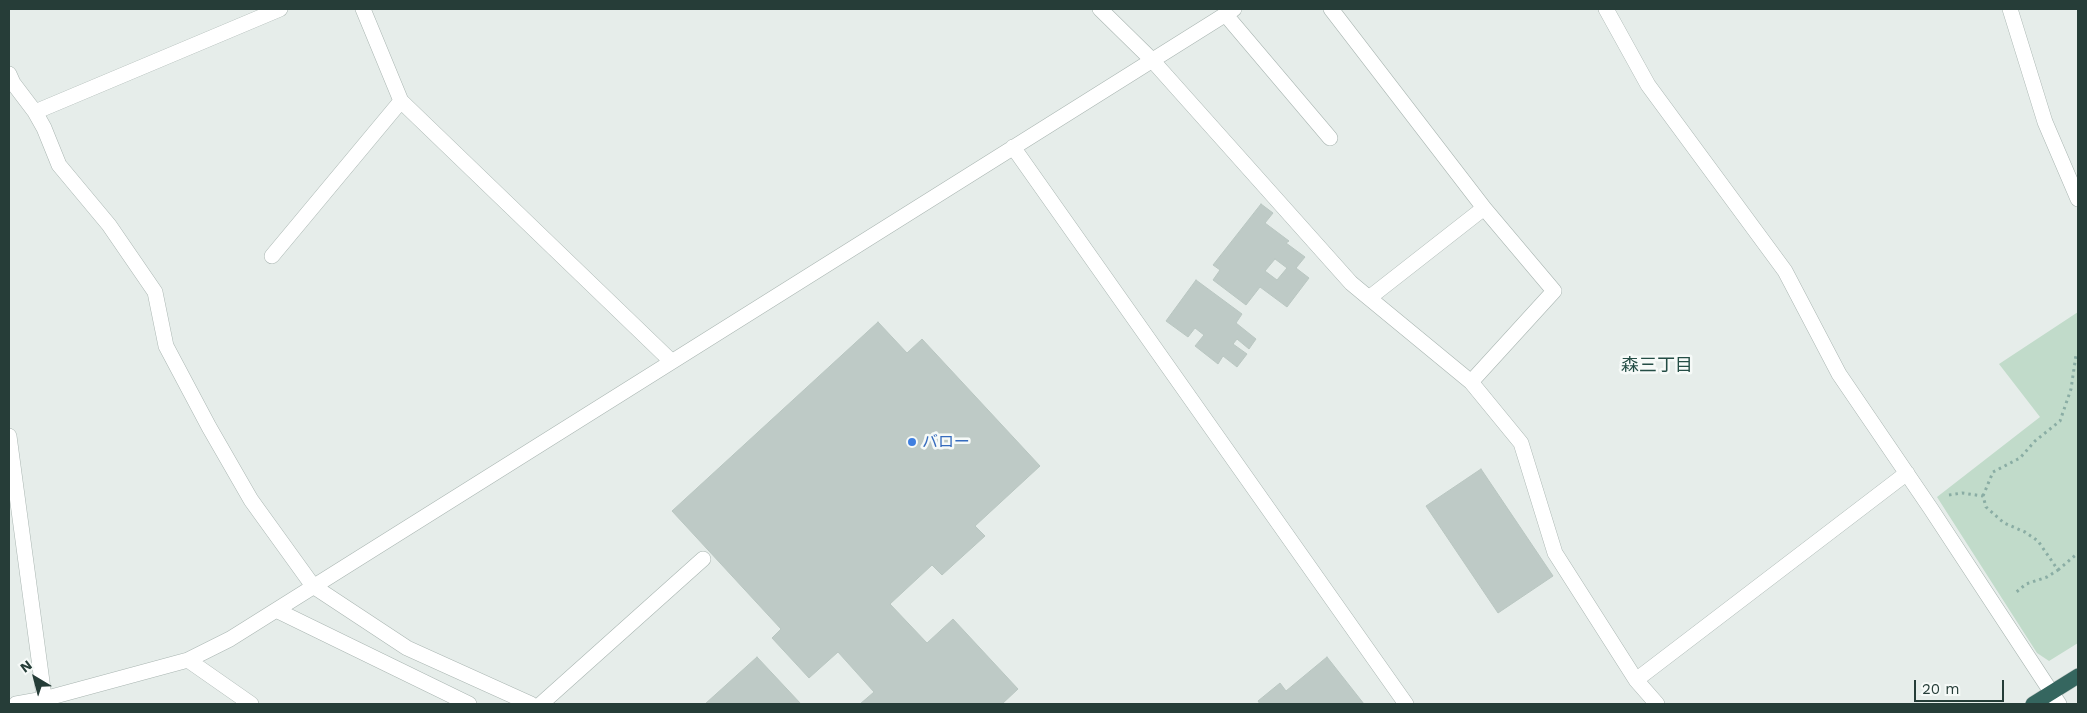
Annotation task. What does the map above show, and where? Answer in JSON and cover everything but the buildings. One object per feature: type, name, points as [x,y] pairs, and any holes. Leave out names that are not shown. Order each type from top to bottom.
[{"type":"highway","points":[[2033,704],[2056,698],[2078,676]]},
{"type":"street","points":[[36,112],[280,9]]},
{"type":"street","points":[[362,9],[401,100],[671,361]]},
{"type":"street","points":[[1100,9],[1152,60],[1351,283],[1471,382],[1521,443],[1555,553],[1636,680],[1657,704]]},
{"type":"street","points":[[1331,9],[1484,208],[1554,291],[1471,382]]},
{"type":"street","points":[[1606,9],[1648,85],[1785,271],[1839,374],[2056,698]]},
{"type":"street","points":[[2010,9],[2045,122],[2078,199]]},
{"type":"street","points":[[16,704],[44,701],[188,660],[230,639],[1229,11],[1330,138]]},
{"type":"street","points":[[9,74],[13,83],[36,112],[58,165],[109,225],[155,292],[166,346],[204,419],[251,500],[313,586],[407,648],[532,704]]},
{"type":"street","points":[[272,256],[401,100]]},
{"type":"street","points":[[1013,147],[1406,704]]},
{"type":"street","points":[[1369,298],[1484,208]]},
{"type":"street","points":[[9,436],[14,521],[44,701]]},
{"type":"street","points":[[1636,680],[1907,473]]},
{"type":"street","points":[[541,704],[703,559]]},
{"type":"street","points":[[276,610],[469,704]]},
{"type":"street","points":[[188,660],[251,704]]},
{"type":"path","points":[[2058,570],[2038,541],[2025,532],[2004,523],[1986,507],[1983,496],[1993,472],[2020,458],[2036,441],[2060,421],[2071,389],[2076,354],[2078,353]]},
{"type":"path","points":[[1931,509],[1950,494],[1983,496]]},
{"type":"path","points":[[1996,608],[2026,584],[2047,577],[2078,553]]},
{"type":"green space","points":[[2078,312],[2078,643],[2049,661],[2037,653],[1937,497],[2040,417],[1999,364]]},
{"type":"place","name":"バロー","points":[[912,442]]},
{"type":"district","name":"森三丁目","points":[[1657,366]]}]
